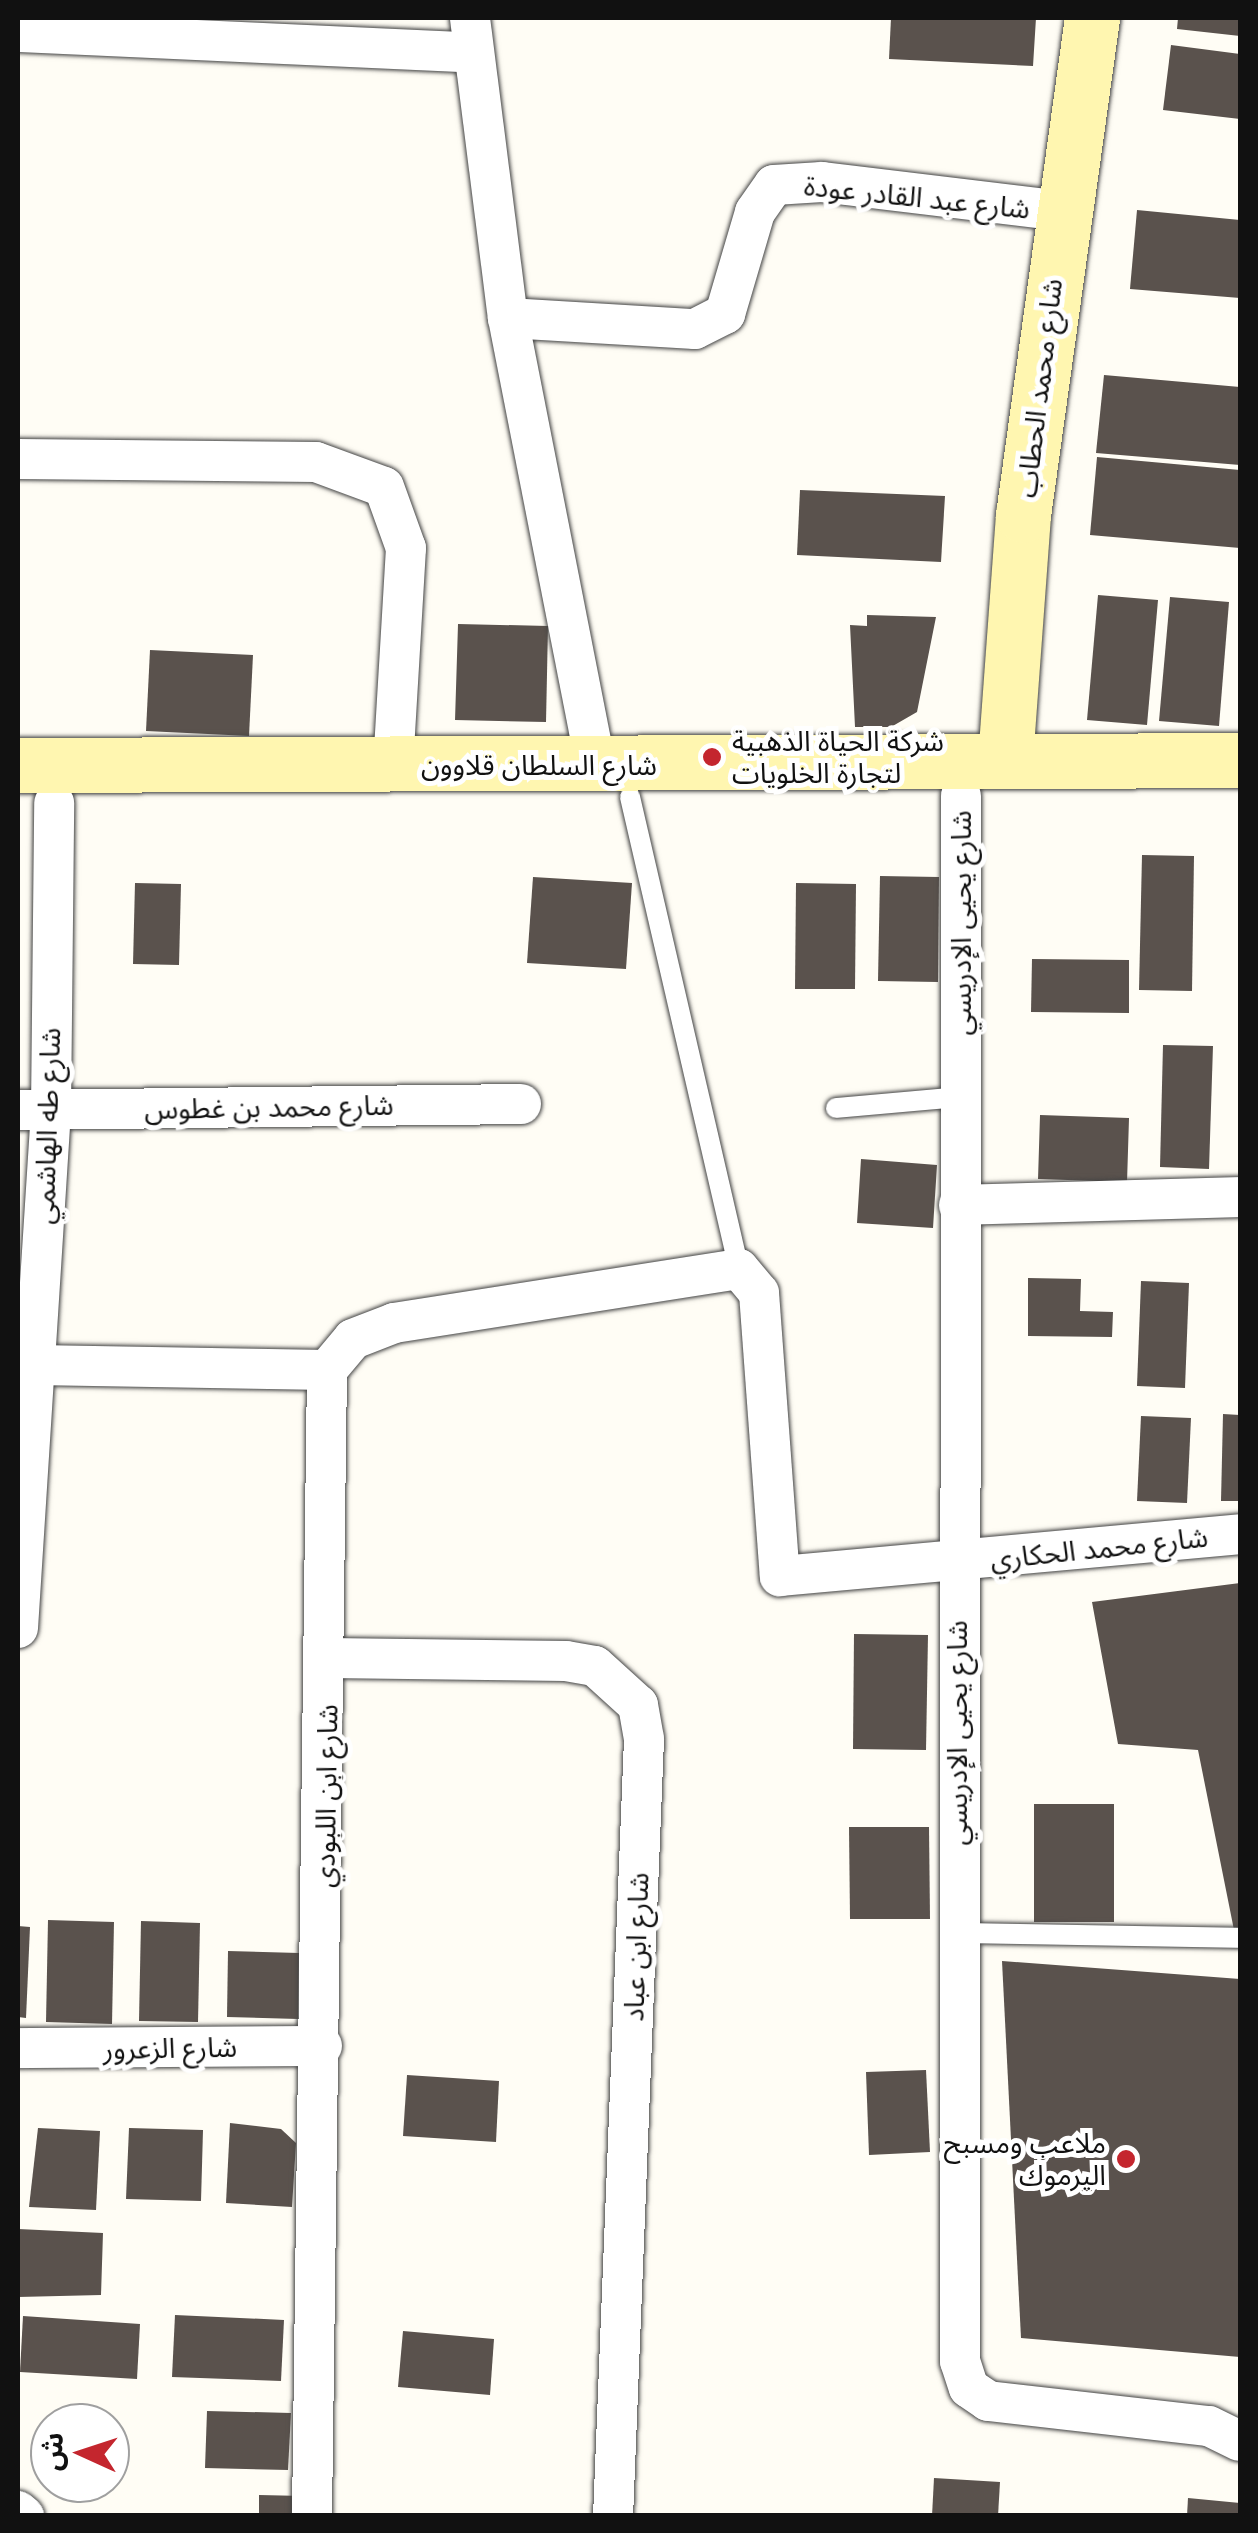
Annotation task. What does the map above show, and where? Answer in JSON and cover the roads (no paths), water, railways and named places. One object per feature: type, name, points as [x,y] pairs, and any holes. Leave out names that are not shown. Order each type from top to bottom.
[{"type":"street","name":"شارع محمد الحطاب","points":[[1005,760],[1023,515],[1062,211],[1092,18]]},
{"type":"street","points":[[18,32],[267,29],[472,35],[508,318],[613,781]]},
{"type":"street","name":"شارع عبد القادر عودة","points":[[508,318],[695,329],[726,314],[754,212],[774,185],[822,182],[1062,211]]},
{"type":"street","points":[[18,460],[316,462],[384,487],[406,548],[393,764]]},
{"type":"street","name":"شارع السلطان قلاوون","points":[[30,790],[613,781],[1005,760],[1240,760]]},
{"type":"street","name":"شارع السلطان قلاوون","points":[[30,790],[393,764],[613,781],[961,796],[1240,798]]},
{"type":"street","name":"شارع طه الهاشمي","points":[[18,1628],[26,1426],[34,1365],[30,790]]},
{"type":"street","name":"شارع يحيى الإدريسي","points":[[961,796],[957,1562],[960,2361],[969,2388],[988,2401],[1209,2426],[1240,2441]]},
{"type":"street","name":"شارع محمد بن غطوس","points":[[34,1110],[521,1104]]},
{"type":"street","points":[[959,1205],[1240,1197]]},
{"type":"street","points":[[34,1365],[327,1370],[352,1339],[394,1323],[740,1270]]},
{"type":"street","name":"شارع محمد الحكاري","points":[[740,1270],[759,1294],[780,1576],[1240,1534]]},
{"type":"street","name":"شارع ابن اللبودي","points":[[312,2516],[328,1658],[327,1370]]},
{"type":"street","name":"شارع ابن عباد","points":[[328,1658],[566,1661],[595,1666],[638,1706],[644,1739],[613,2516]]},
{"type":"street","name":"شارع الزعرور","points":[[18,2048],[322,2046]]},
{"type":"street","points":[[18,2512],[24,2516]]},
{"type":"lane","points":[[613,781],[740,1270]]},
{"type":"lane","points":[[836,1108],[960,1098]]},
{"type":"lane","points":[[958,1932],[1240,1938]]},
{"type":"place","name":"شركة الحياة الذهبية لتجارة الخلويات","points":[[712,757]]},
{"type":"place","name":"ملاعب ومسبح اليرموك","points":[[1126,2159]]}]
